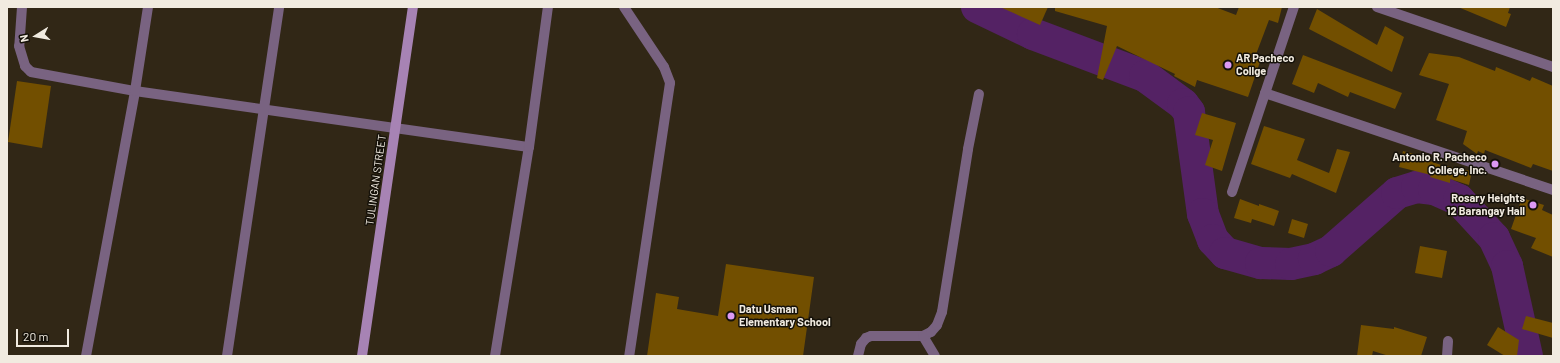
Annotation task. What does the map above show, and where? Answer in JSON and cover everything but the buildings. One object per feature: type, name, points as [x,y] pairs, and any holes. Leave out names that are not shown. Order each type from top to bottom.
[{"type":"street","points":[[22,7],[19,46],[25,66],[31,72],[135,91],[529,147]]},
{"type":"street","points":[[86,356],[135,91],[148,7]]},
{"type":"street","points":[[227,356],[278,7]]},
{"type":"street","name":"TULINGAN STREET","points":[[362,356],[413,7]]},
{"type":"street","points":[[495,356],[529,147],[548,7]]},
{"type":"street","points":[[624,7],[664,67],[670,83],[629,356]]},
{"type":"street","points":[[1232,192],[1294,7]]},
{"type":"street","points":[[1377,7],[1553,67]]},
{"type":"street","points":[[1265,93],[1553,190]]},
{"type":"street","points":[[858,356],[861,344],[866,338],[871,336],[923,336],[931,332],[937,325],[942,312],[968,149],[979,94]]},
{"type":"street","points":[[923,336],[935,356]]},
{"type":"street","points":[[1447,356],[1448,341]]},
{"type":"waterway","points":[[977,7],[1033,34],[1145,76],[1183,104],[1189,112],[1203,214],[1213,240],[1225,253],[1261,263],[1291,264],[1314,259],[1331,251],[1397,193],[1417,187],[1434,189],[1459,200],[1494,238],[1507,266],[1527,356]]},
{"type":"place","name":"AR Pacheco Collge","points":[[1228,65]]},
{"type":"place","name":"Antonio R. Pacheco College, Inc.","points":[[1495,164]]},
{"type":"place","name":"Rosary Heights 12 Barangay Hall","points":[[1533,205]]},
{"type":"place","name":"Datu Usman Elementary School","points":[[731,316]]}]
